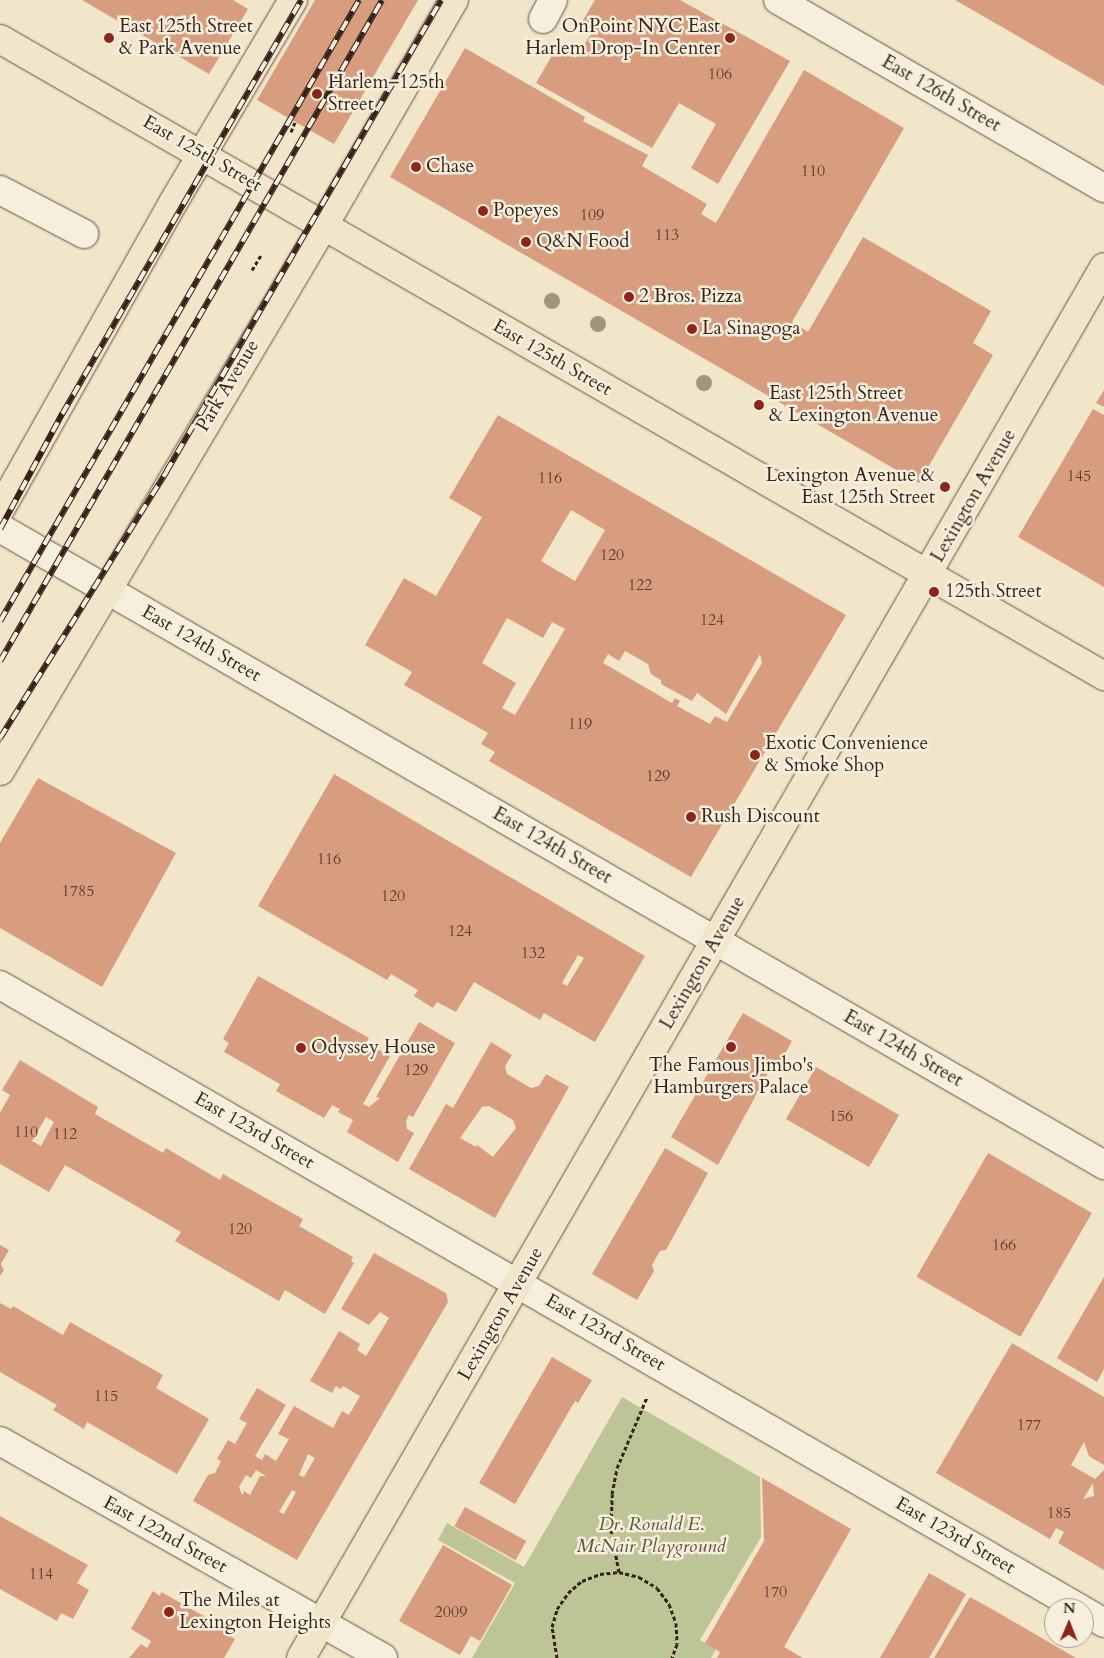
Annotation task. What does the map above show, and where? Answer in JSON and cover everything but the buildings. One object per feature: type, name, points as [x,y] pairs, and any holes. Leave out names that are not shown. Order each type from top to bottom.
[{"type":"main road","points":[[0,510],[202,155],[293,0]]},
{"type":"main road","name":"Park Avenue","points":[[0,771],[324,225],[454,0]]},
{"type":"main road","name":"East 125th Street","points":[[0,39],[1104,676]]},
{"type":"main road","name":"Lexington Avenue","points":[[301,1658],[519,1283],[715,940],[929,575],[1104,267]]},
{"type":"street","name":"East 126th Street","points":[[778,0],[1104,188]]},
{"type":"street","points":[[0,190],[84,234]]},
{"type":"street","name":"East 124th Street","points":[[0,528],[1104,1166]]},
{"type":"street","name":"East 123rd Street","points":[[0,985],[1062,1598]]},
{"type":"street","name":"East 122nd Street","points":[[0,1441],[383,1658]]},
{"type":"path","points":[[291,132],[295,122]]},
{"type":"path","points":[[252,270],[261,255]]},
{"type":"path","points":[[619,1572],[611,1530],[612,1494],[617,1468],[647,1397]]},
{"type":"path","points":[[557,1658],[552,1627],[557,1609],[568,1593],[582,1581],[600,1574],[619,1572],[639,1577],[656,1588],[669,1604],[676,1623],[677,1644],[672,1658]]},
{"type":"green space","name":"Dr. Ronald E. McNair Playground","points":[[622,1397],[760,1477],[761,1537],[700,1640],[716,1649],[711,1658],[472,1658],[515,1583],[438,1540],[447,1523],[524,1567]]},
{"type":"railway","points":[[0,529],[62,414],[301,0]]},
{"type":"railway","points":[[0,621],[359,0]]},
{"type":"railway","points":[[0,661],[382,0]]},
{"type":"railway","points":[[0,738],[166,472],[441,0]]},
{"type":"place","name":"East 125th Street & Park Avenue","points":[[109,38]]},
{"type":"place","name":"OnPoint NYC East Harlem Drop-In Center","points":[[730,38]]},
{"type":"place","name":"Harlem–125th Street","points":[[317,94]]},
{"type":"place","name":"Chase","points":[[416,167]]},
{"type":"place","name":"Popeyes","points":[[483,211]]},
{"type":"place","name":"Q&N Food","points":[[526,242]]},
{"type":"place","name":"2 Bros. Pizza","points":[[629,297]]},
{"type":"place","name":"La Sinagoga","points":[[692,329]]},
{"type":"place","name":"East 125th Street & Lexington Avenue","points":[[759,405]]},
{"type":"place","name":"Lexington Avenue & East 125th Street","points":[[945,487]]},
{"type":"place","name":"125th Street","points":[[934,592]]},
{"type":"place","name":"Exotic Convenience & Smoke Shop","points":[[755,755]]},
{"type":"place","name":"Rush Discount","points":[[691,817]]},
{"type":"place","name":"The Famous Jimbo's Hamburgers Palace","points":[[731,1047]]},
{"type":"place","name":"Odyssey House","points":[[301,1048]]},
{"type":"place","name":"The Miles at Lexington Heights","points":[[169,1612]]}]
